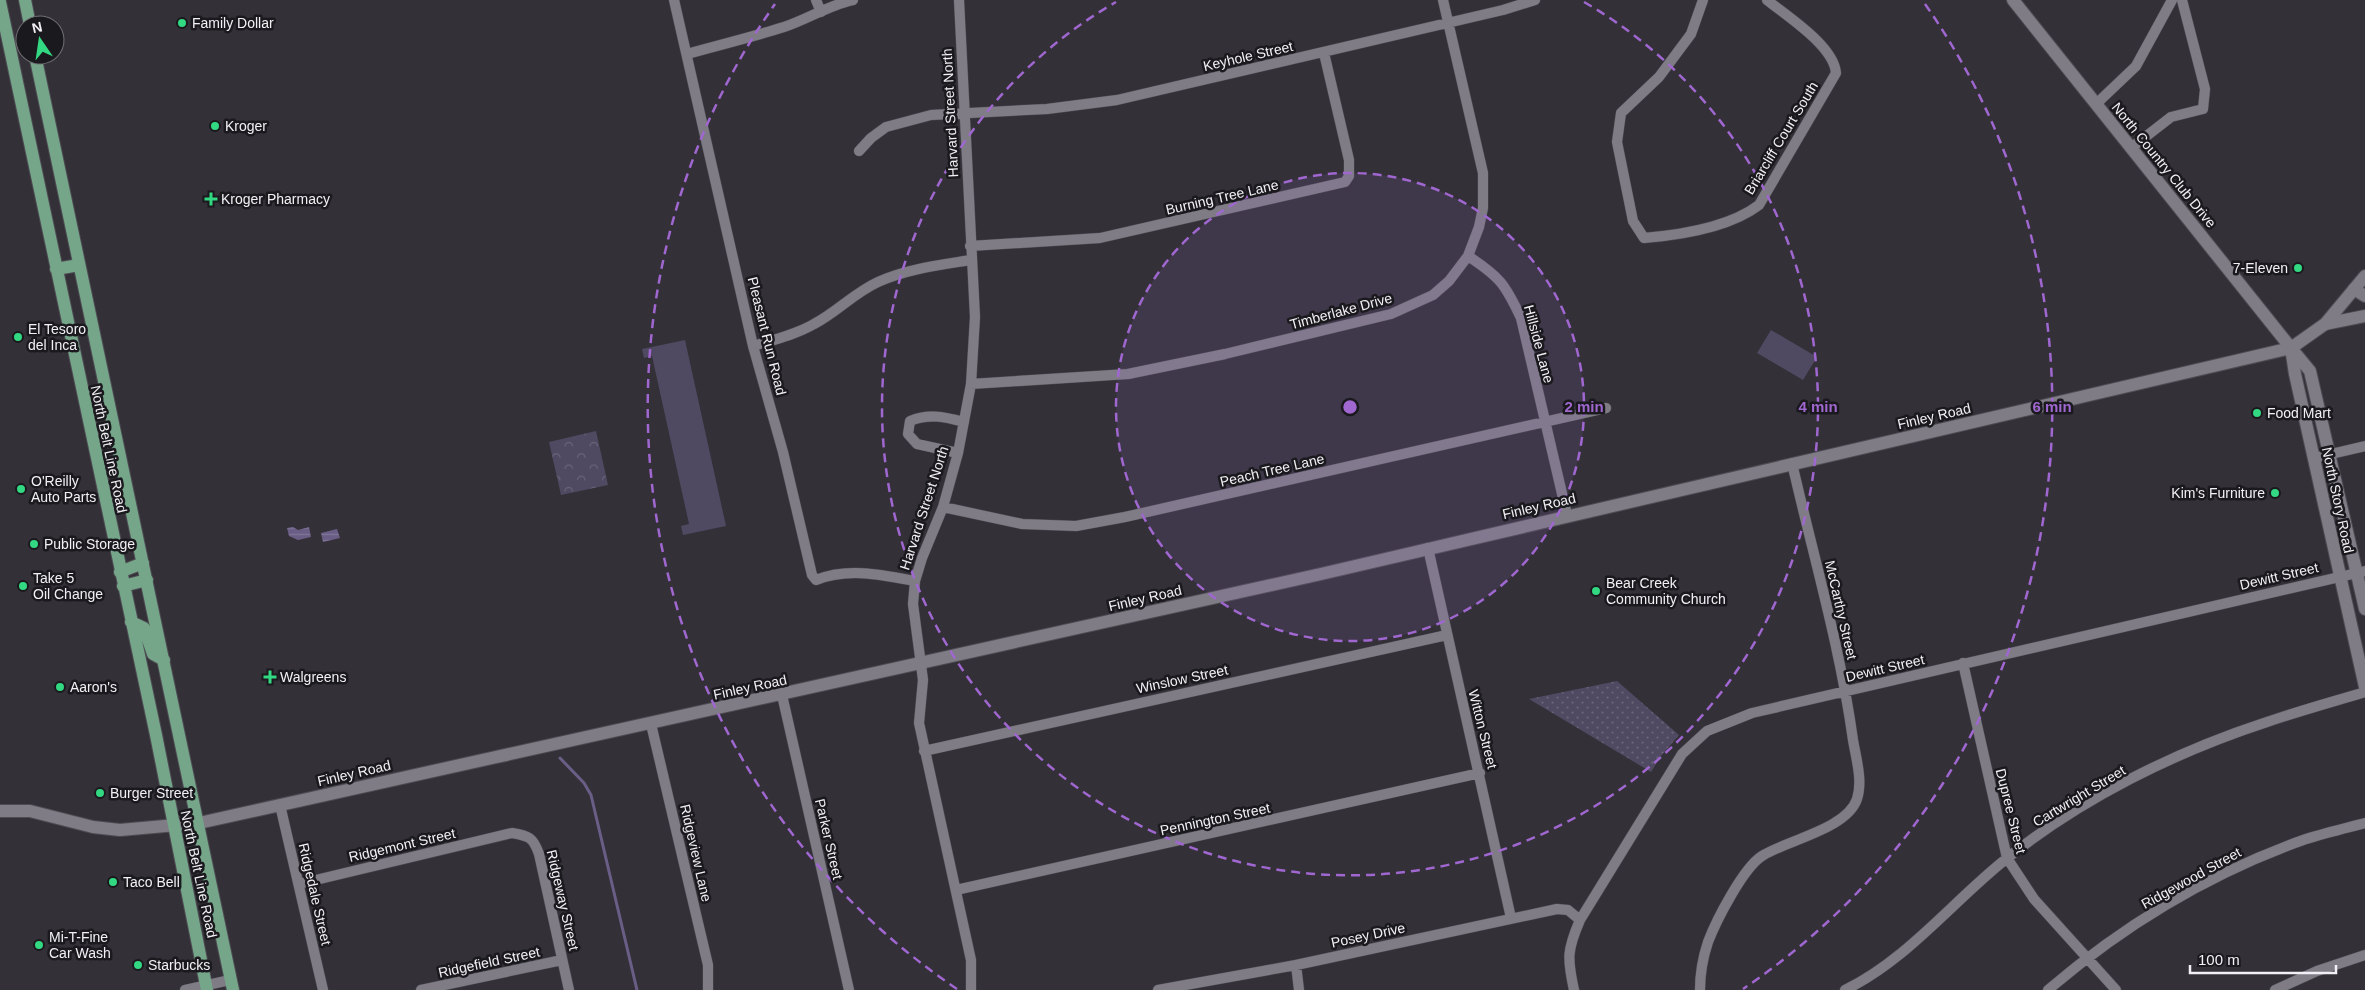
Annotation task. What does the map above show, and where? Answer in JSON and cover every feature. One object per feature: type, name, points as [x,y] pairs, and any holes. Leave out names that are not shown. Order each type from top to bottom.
[{"type":"main road","points":[[25,0],[28,15]]},
{"type":"main road","name":"North Belt Line Road","points":[[0,2],[206,988]]},
{"type":"main road","name":"North Belt Line Road","points":[[37,65],[199,824],[231,985]]},
{"type":"main road","points":[[19,94],[42,89]]},
{"type":"main road","points":[[56,270],[80,265]]},
{"type":"main road","points":[[120,572],[143,563]]},
{"type":"main road","points":[[123,586],[147,580]]},
{"type":"main road","points":[[131,622],[144,628],[153,654],[164,660]]},
{"type":"street","name":"Pleasant Run Road","points":[[674,0],[753,346],[783,452],[812,575],[816,580],[840,574],[880,574],[915,581]]},
{"type":"street","points":[[816,0],[821,12]]},
{"type":"street","points":[[687,54],[784,27],[821,12],[841,1],[853,0]]},
{"type":"street","name":"Harvard Street North","points":[[959,0],[975,317],[971,384],[958,453],[942,507],[915,581],[915,627],[923,680],[919,723],[971,960],[971,990]]},
{"type":"street","name":"Timberlake Drive","points":[[971,384],[1128,374],[1244,350],[1392,314],[1433,295],[1449,281],[1468,256],[1479,228],[1483,208],[1484,173],[1443,0]]},
{"type":"street","name":"Keyhole Street","points":[[859,151],[871,138],[886,127],[931,115],[1047,109],[1117,100],[1324,53],[1518,6],[1535,0]]},
{"type":"street","name":"Briarcliff Court South","points":[[1704,0],[1691,34],[1658,77],[1621,113],[1617,142],[1632,221],[1644,238],[1728,222],[1750,212],[1759,205],[1836,73],[1835,66],[1826,50],[1806,30],[1767,0]]},
{"type":"street","name":"North Country Club Drive","points":[[2013,0],[2292,348]]},
{"type":"street","points":[[2096,104],[2136,66],[2172,0]]},
{"type":"street","points":[[2131,148],[2171,117],[2203,109],[2205,89],[2182,0]]},
{"type":"street","name":"Burning Tree Lane","points":[[970,246],[1100,238],[1345,182],[1350,176],[1349,160],[1324,53]]},
{"type":"street","name":"Hillside Lane","points":[[1468,256],[1492,272],[1507,288],[1521,318],[1567,515]]},
{"type":"street","points":[[753,346],[794,334],[814,325],[862,290],[879,281],[899,274],[971,260]]},
{"type":"street","points":[[2292,348],[2361,295],[2365,276]]},
{"type":"street","points":[[2325,324],[2365,316]]},
{"type":"street","name":"North Story Road","points":[[2292,348],[2310,372],[2361,572],[2365,609]]},
{"type":"street","name":"North Story Road","points":[[2292,348],[2294,374],[2365,687]]},
{"type":"street","name":"Finley Road","points":[[0,811],[30,811],[93,827],[120,830],[199,824],[1321,574],[1567,515],[2292,348]]},
{"type":"street","name":"Peach Tree Lane","points":[[942,507],[1022,524],[1076,526],[1125,518],[1606,408]]},
{"type":"street","points":[[958,453],[917,444],[908,434],[910,421],[923,415],[964,422]]},
{"type":"street","points":[[2314,458],[2365,446]]},
{"type":"street","name":"McCarthy Street","points":[[1700,990],[1708,942],[1720,916],[1750,867],[1761,857],[1839,820],[1854,807],[1857,798],[1859,780],[1846,691],[1792,464]]},
{"type":"street","name":"Witton Street","points":[[1428,548],[1511,918]]},
{"type":"street","name":"Dewitt Street","points":[[1574,990],[1568,958],[1570,943],[1580,920],[1682,754],[1694,742],[1721,724],[1752,713],[2361,572]]},
{"type":"street","name":"Winslow Street","points":[[924,751],[1447,635]]},
{"type":"street","name":"Dupree Street","points":[[1963,663],[2007,858],[2034,899],[2116,990]]},
{"type":"street","name":"Cartwright Street","points":[[1845,990],[1898,957],[2007,858],[2075,811],[2176,757],[2266,722],[2365,692]]},
{"type":"street","name":"Parker Street","points":[[782,695],[849,990]]},
{"type":"street","name":"Ridgeview Lane","points":[[651,724],[708,965],[708,990]]},
{"type":"street","name":"Pennington Street","points":[[956,890],[1480,773]]},
{"type":"street","name":"Ridgedale Street","points":[[280,805],[324,990]]},
{"type":"street","name":"Ridgewood Street","points":[[2048,990],[2087,957],[2166,905],[2242,864],[2307,839],[2365,823]]},
{"type":"street","name":"Ridgemont Street","points":[[299,884],[512,833]]},
{"type":"street","name":"Ridgeway Street","points":[[512,833],[526,836],[534,842],[540,854],[569,990]]},
{"type":"street","name":"Posey Drive","points":[[1158,990],[1296,965],[1557,909],[1568,910],[1580,920]]},
{"type":"street","points":[[2275,990],[2317,971],[2365,955]]},
{"type":"street","name":"Ridgefield Street","points":[[421,990],[562,960]]},
{"type":"street","points":[[1296,965],[1299,990]]},
{"type":"street","points":[[185,990],[231,985]]},
{"type":"green space","points":[[1771,330],[1817,357],[1803,380],[1757,353]]},
{"type":"green space","points":[[685,340],[726,526],[683,535],[681,526],[689,524],[652,356],[644,358],[642,349]]},
{"type":"green space","points":[[596,431],[608,485],[561,495],[549,442]]},
{"type":"green space","points":[[1617,681],[1679,735],[1661,756],[1651,772],[1529,699]]},
{"type":"shaded area","points":[[293,527],[298,530],[309,527],[311,537],[298,540],[289,536],[287,528]]},
{"type":"shaded area","points":[[337,529],[340,538],[323,542],[321,533]]},
{"type":"waterway","points":[[560,758],[584,783],[591,795],[637,990]]},
{"type":"place","name":"Family Dollar","points":[[182,23]]},
{"type":"place","name":"Kroger","points":[[215,126]]},
{"type":"place","name":"Kroger Pharmacy","points":[[211,199]]},
{"type":"place","name":"7-Eleven","points":[[2298,268]]},
{"type":"place","name":"El Tesoro del Inca","points":[[18,337]]},
{"type":"place","name":"Food Mart","points":[[2257,413]]},
{"type":"place","name":"O'Reilly Auto Parts","points":[[21,489]]},
{"type":"place","name":"Kim's Furniture","points":[[2275,493]]},
{"type":"place","name":"Public Storage","points":[[34,544]]},
{"type":"place","name":"Take 5 Oil Change","points":[[23,586]]},
{"type":"place","name":"Bear Creek Community Church","points":[[1596,591]]},
{"type":"place","name":"Walgreens","points":[[270,677]]},
{"type":"place","name":"Aaron's","points":[[60,687]]},
{"type":"place","name":"Burger Street","points":[[100,793]]},
{"type":"place","name":"Taco Bell","points":[[113,882]]},
{"type":"place","name":"Mi-T-Fine Car Wash","points":[[39,945]]},
{"type":"place","name":"Starbucks","points":[[138,965]]}]
